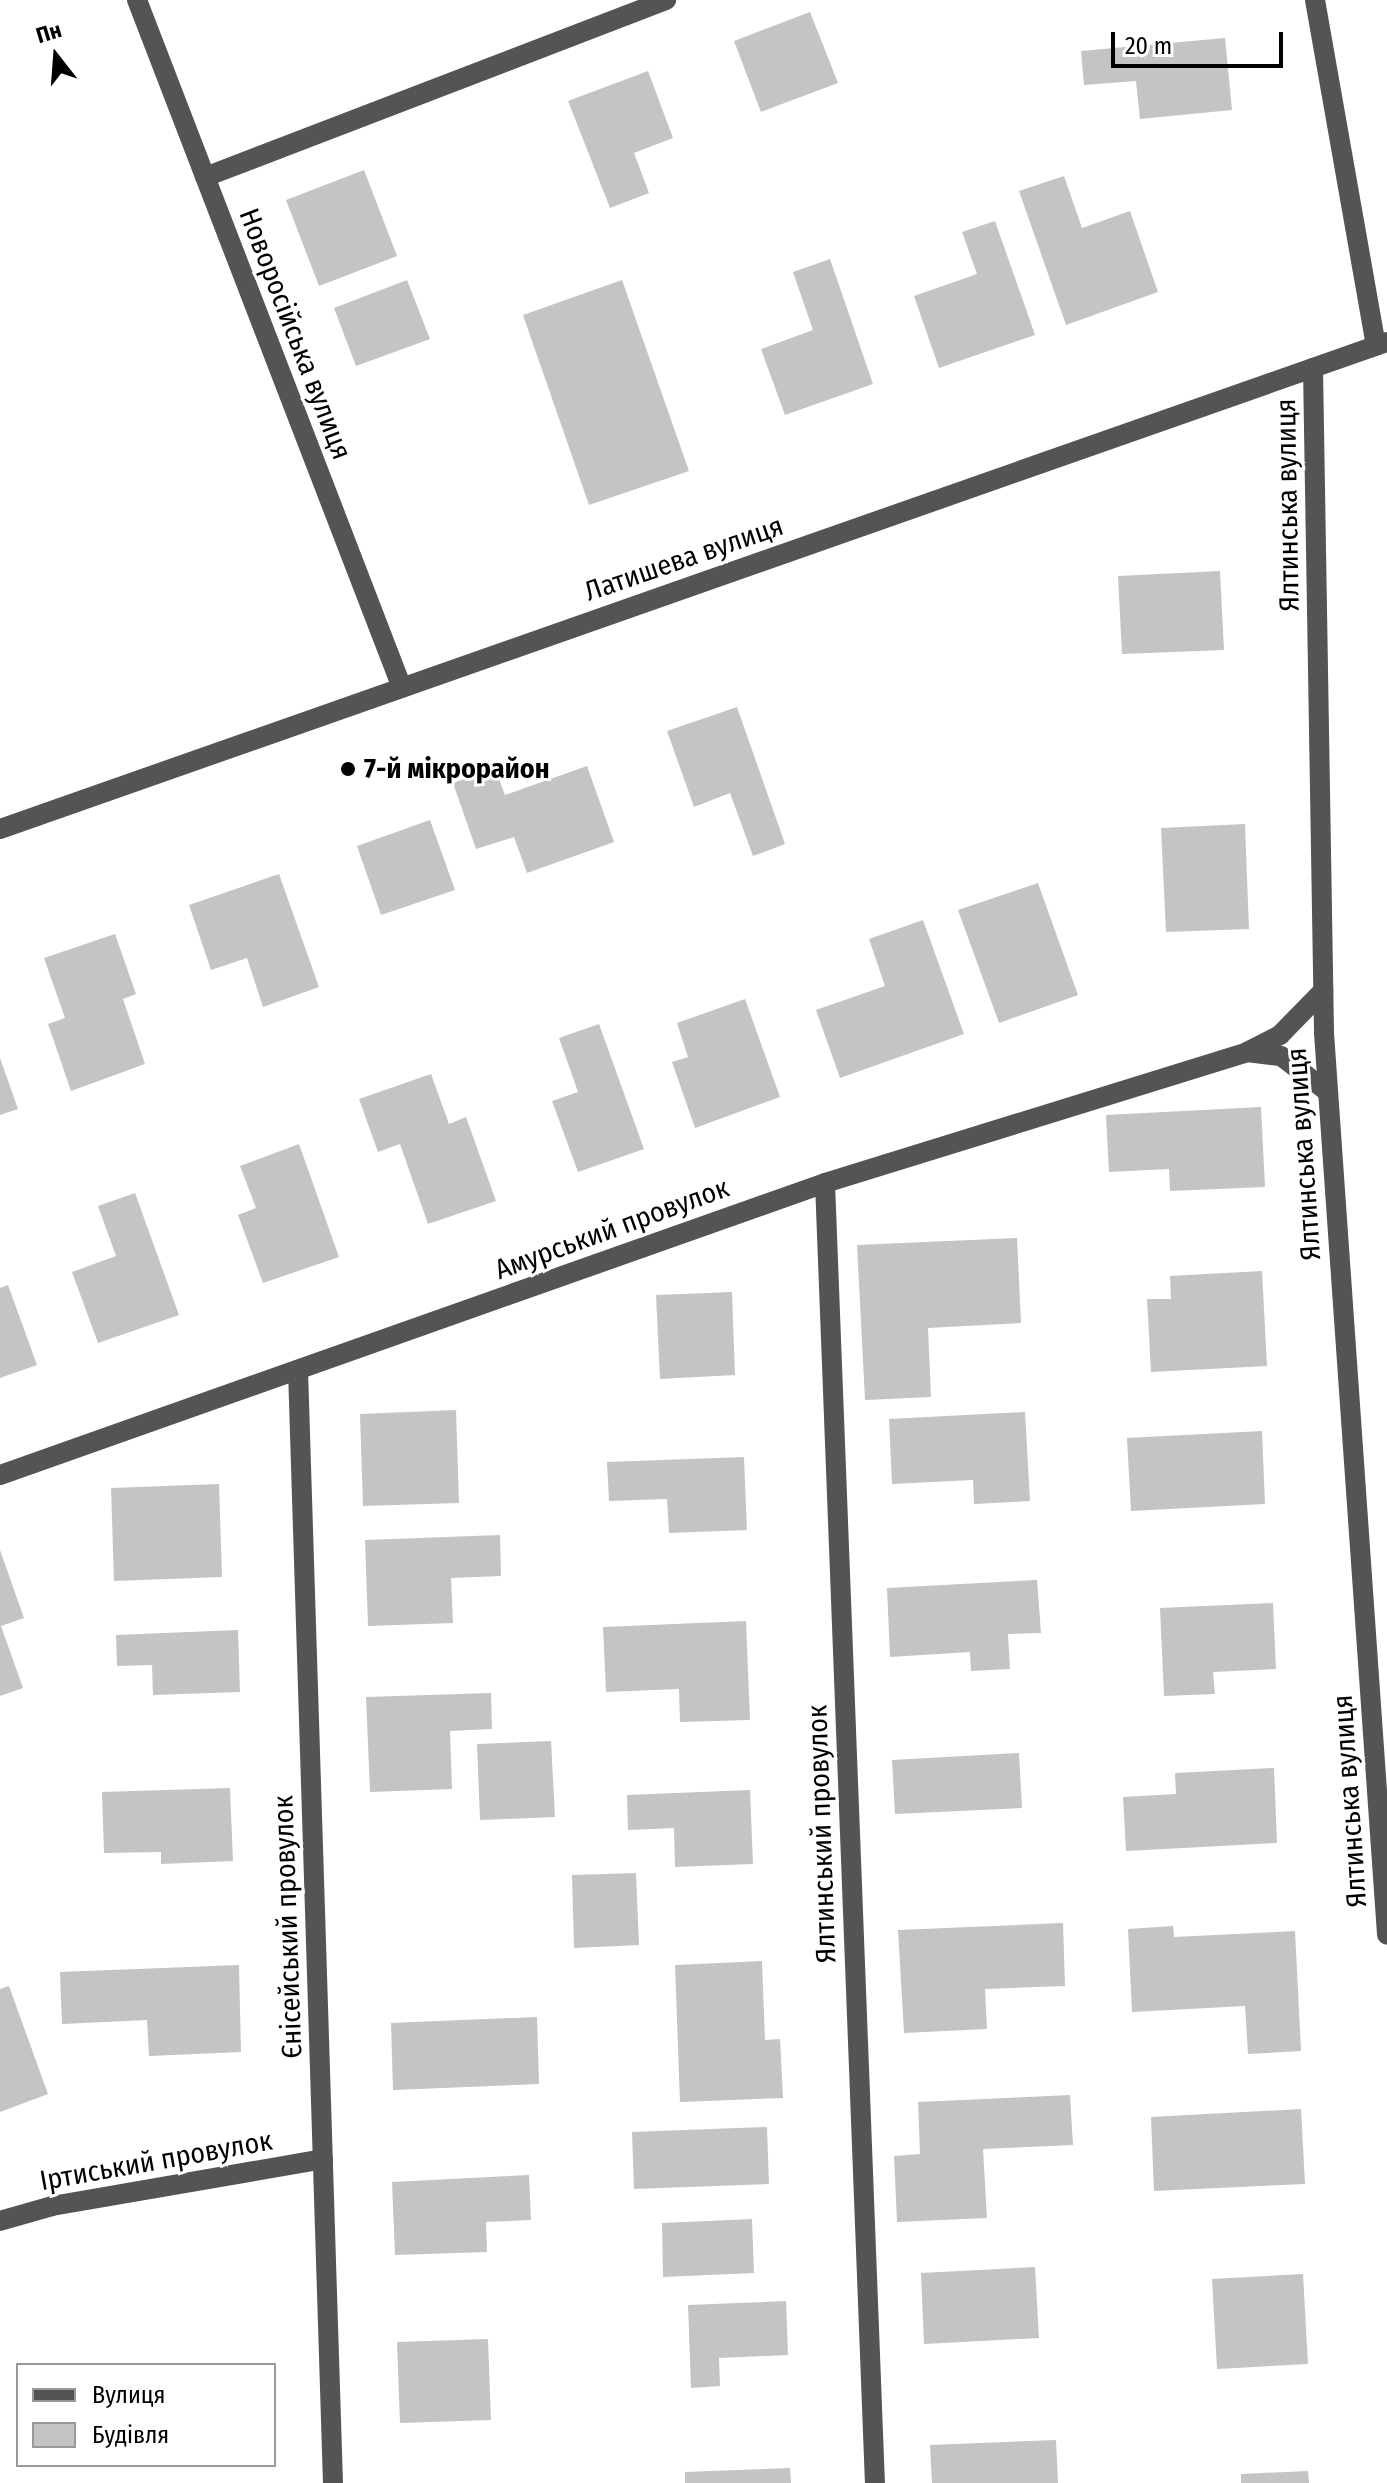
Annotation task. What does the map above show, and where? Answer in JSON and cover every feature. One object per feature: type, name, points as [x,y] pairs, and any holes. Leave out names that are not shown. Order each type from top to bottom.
[{"type":"street","name":"Новоросійська вулиця","points":[[137,0],[402,688]]},
{"type":"street","points":[[205,177],[666,0]]},
{"type":"street","points":[[1315,0],[1382,344]]},
{"type":"street","name":"Латишева вулиця","points":[[2,823],[402,688],[1382,344]]},
{"type":"street","name":"Ялтинська вулиця","points":[[1313,368],[1323,991],[1387,1935]]},
{"type":"street","name":"Амурський провулок","points":[[0,1475],[825,1183],[1247,1052],[1280,1035],[1323,991]]},
{"type":"street","name":"Амурський провулок","points":[[1247,1052],[1281,1056],[1328,1092]]},
{"type":"street","name":"Ялтинський провулок","points":[[825,1183],[875,2483]]},
{"type":"street","name":"Єнісейський провулок","points":[[298,1370],[333,2483]]},
{"type":"street","name":"Іртиський провулок","points":[[0,2221],[52,2206],[323,2159]]},
{"type":"building","points":[[810,12],[838,83],[761,112],[734,41]]},
{"type":"building","points":[[1225,38],[1232,110],[1140,119],[1136,81],[1084,85],[1081,51]]},
{"type":"building","points":[[648,71],[673,138],[634,153],[649,193],[610,208],[568,101]]},
{"type":"building","points":[[364,170],[397,256],[319,286],[286,200]]},
{"type":"building","points":[[1064,176],[1082,228],[1130,211],[1158,292],[1066,325],[1019,191]]},
{"type":"building","points":[[995,221],[1035,335],[939,368],[914,296],[977,274],[962,232]]},
{"type":"building","points":[[830,259],[873,384],[785,415],[761,349],[813,330],[793,272]]},
{"type":"building","points":[[407,280],[430,339],[356,366],[334,308]]},
{"type":"building","points":[[622,280],[689,471],[589,505],[523,315]]},
{"type":"building","points":[[1220,571],[1224,650],[1122,654],[1118,576]]},
{"type":"building","points":[[737,707],[785,844],[753,856],[730,793],[694,807],[667,731]]},
{"type":"building","points":[[587,766],[614,842],[527,873],[514,837],[476,849],[453,783],[495,768],[505,795]]},
{"type":"building","points":[[430,820],[455,890],[381,915],[357,846]]},
{"type":"building","points":[[1245,824],[1249,929],[1166,932],[1161,828]]},
{"type":"building","points":[[279,874],[319,987],[263,1007],[247,958],[211,970],[189,905]]},
{"type":"building","points":[[1038,883],[1078,995],[999,1023],[958,910]]},
{"type":"building","points":[[923,920],[964,1034],[840,1078],[816,1010],[885,986],[869,939]]},
{"type":"building","points":[[115,934],[136,994],[123,999],[145,1064],[71,1091],[48,1024],[65,1018],[44,958]]},
{"type":"building","points":[[745,999],[780,1097],[695,1128],[672,1062],[688,1057],[677,1023]]},
{"type":"building","points":[[599,1024],[644,1149],[578,1172],[552,1101],[578,1092],[559,1038]]},
{"type":"building","points":[[0,1058],[18,1109],[0,1115]]},
{"type":"building","points":[[431,1074],[449,1124],[466,1117],[496,1201],[428,1224],[400,1144],[378,1152],[359,1099]]},
{"type":"building","points":[[1261,1107],[1265,1187],[1170,1191],[1169,1169],[1109,1172],[1106,1115]]},
{"type":"building","points":[[299,1144],[339,1257],[263,1283],[238,1215],[256,1208],[240,1166]]},
{"type":"building","points":[[135,1193],[179,1315],[98,1343],[72,1272],[116,1256],[98,1206]]},
{"type":"building","points":[[1017,1238],[1021,1323],[928,1328],[931,1397],[865,1400],[857,1245]]},
{"type":"building","points":[[1262,1271],[1267,1366],[1151,1372],[1147,1299],[1171,1299],[1170,1276]]},
{"type":"building","points":[[8,1285],[37,1365],[0,1378],[0,1288]]},
{"type":"building","points":[[732,1292],[735,1375],[660,1379],[656,1295]]},
{"type":"building","points":[[456,1410],[459,1503],[363,1506],[360,1414]]},
{"type":"building","points":[[1025,1412],[1030,1501],[974,1504],[973,1480],[892,1484],[889,1419]]},
{"type":"building","points":[[1262,1431],[1265,1504],[1131,1511],[1127,1438]]},
{"type":"building","points":[[744,1457],[747,1530],[669,1533],[667,1499],[609,1501],[607,1462]]},
{"type":"building","points":[[219,1484],[222,1577],[114,1581],[111,1488]]},
{"type":"building","points":[[500,1535],[501,1576],[451,1578],[453,1623],[368,1626],[365,1540]]},
{"type":"building","points":[[0,1550],[24,1618],[1,1626],[23,1688],[0,1696]]},
{"type":"building","points":[[1037,1580],[1041,1633],[1008,1634],[1010,1669],[971,1671],[970,1652],[890,1657],[887,1588]]},
{"type":"building","points":[[1273,1603],[1276,1669],[1213,1672],[1215,1694],[1164,1696],[1160,1608]]},
{"type":"building","points":[[746,1621],[750,1720],[680,1722],[679,1689],[606,1692],[603,1627]]},
{"type":"building","points":[[238,1630],[240,1692],[153,1695],[152,1665],[117,1666],[116,1635]]},
{"type":"building","points":[[491,1693],[492,1729],[450,1731],[452,1789],[370,1792],[366,1697]]},
{"type":"building","points":[[551,1741],[555,1817],[480,1820],[477,1744]]},
{"type":"building","points":[[1019,1753],[1022,1808],[895,1814],[892,1760]]},
{"type":"building","points":[[1274,1768],[1277,1843],[1126,1851],[1123,1797],[1176,1794],[1175,1773]]},
{"type":"building","points":[[230,1788],[233,1861],[161,1864],[161,1852],[104,1853],[102,1792]]},
{"type":"building","points":[[750,1790],[753,1864],[675,1867],[674,1828],[628,1830],[627,1795]]},
{"type":"building","points":[[636,1873],[639,1945],[574,1948],[572,1875]]},
{"type":"building","points":[[1063,1923],[1065,1986],[985,1989],[987,2029],[904,2033],[898,1930]]},
{"type":"building","points":[[1173,1926],[1174,1937],[1295,1931],[1301,2051],[1248,2054],[1245,2006],[1132,2012],[1128,1929]]},
{"type":"building","points":[[762,1961],[765,2040],[780,2039],[783,2098],[680,2102],[675,1965]]},
{"type":"building","points":[[239,1965],[241,2052],[149,2056],[147,2020],[62,2024],[60,1972]]},
{"type":"building","points":[[9,1986],[48,2094],[0,2112],[0,1989]]},
{"type":"building","points":[[537,2017],[539,2084],[393,2090],[391,2023]]},
{"type":"building","points":[[1070,2095],[1073,2145],[983,2149],[987,2218],[897,2222],[894,2156],[920,2154],[918,2102]]},
{"type":"building","points":[[1301,2109],[1305,2184],[1154,2191],[1151,2117]]},
{"type":"building","points":[[767,2127],[769,2184],[634,2189],[632,2132]]},
{"type":"building","points":[[529,2175],[531,2220],[486,2222],[487,2252],[395,2255],[392,2182]]},
{"type":"building","points":[[752,2219],[754,2273],[663,2277],[662,2223]]},
{"type":"building","points":[[1035,2267],[1039,2338],[924,2344],[921,2273]]},
{"type":"building","points":[[1303,2274],[1308,2364],[1217,2369],[1212,2279]]},
{"type":"building","points":[[786,2301],[788,2355],[719,2358],[720,2386],[691,2388],[688,2305]]},
{"type":"building","points":[[488,2339],[491,2420],[400,2423],[397,2342]]},
{"type":"building","points":[[1056,2440],[1058,2483],[932,2483],[930,2445]]},
{"type":"building","points":[[790,2468],[791,2483],[685,2483],[685,2472]]},
{"type":"building","points":[[1308,2471],[1309,2483],[1241,2483],[1241,2474]]},
{"type":"place","name":"7-й мікрорайон","points":[[348,769]]}]
